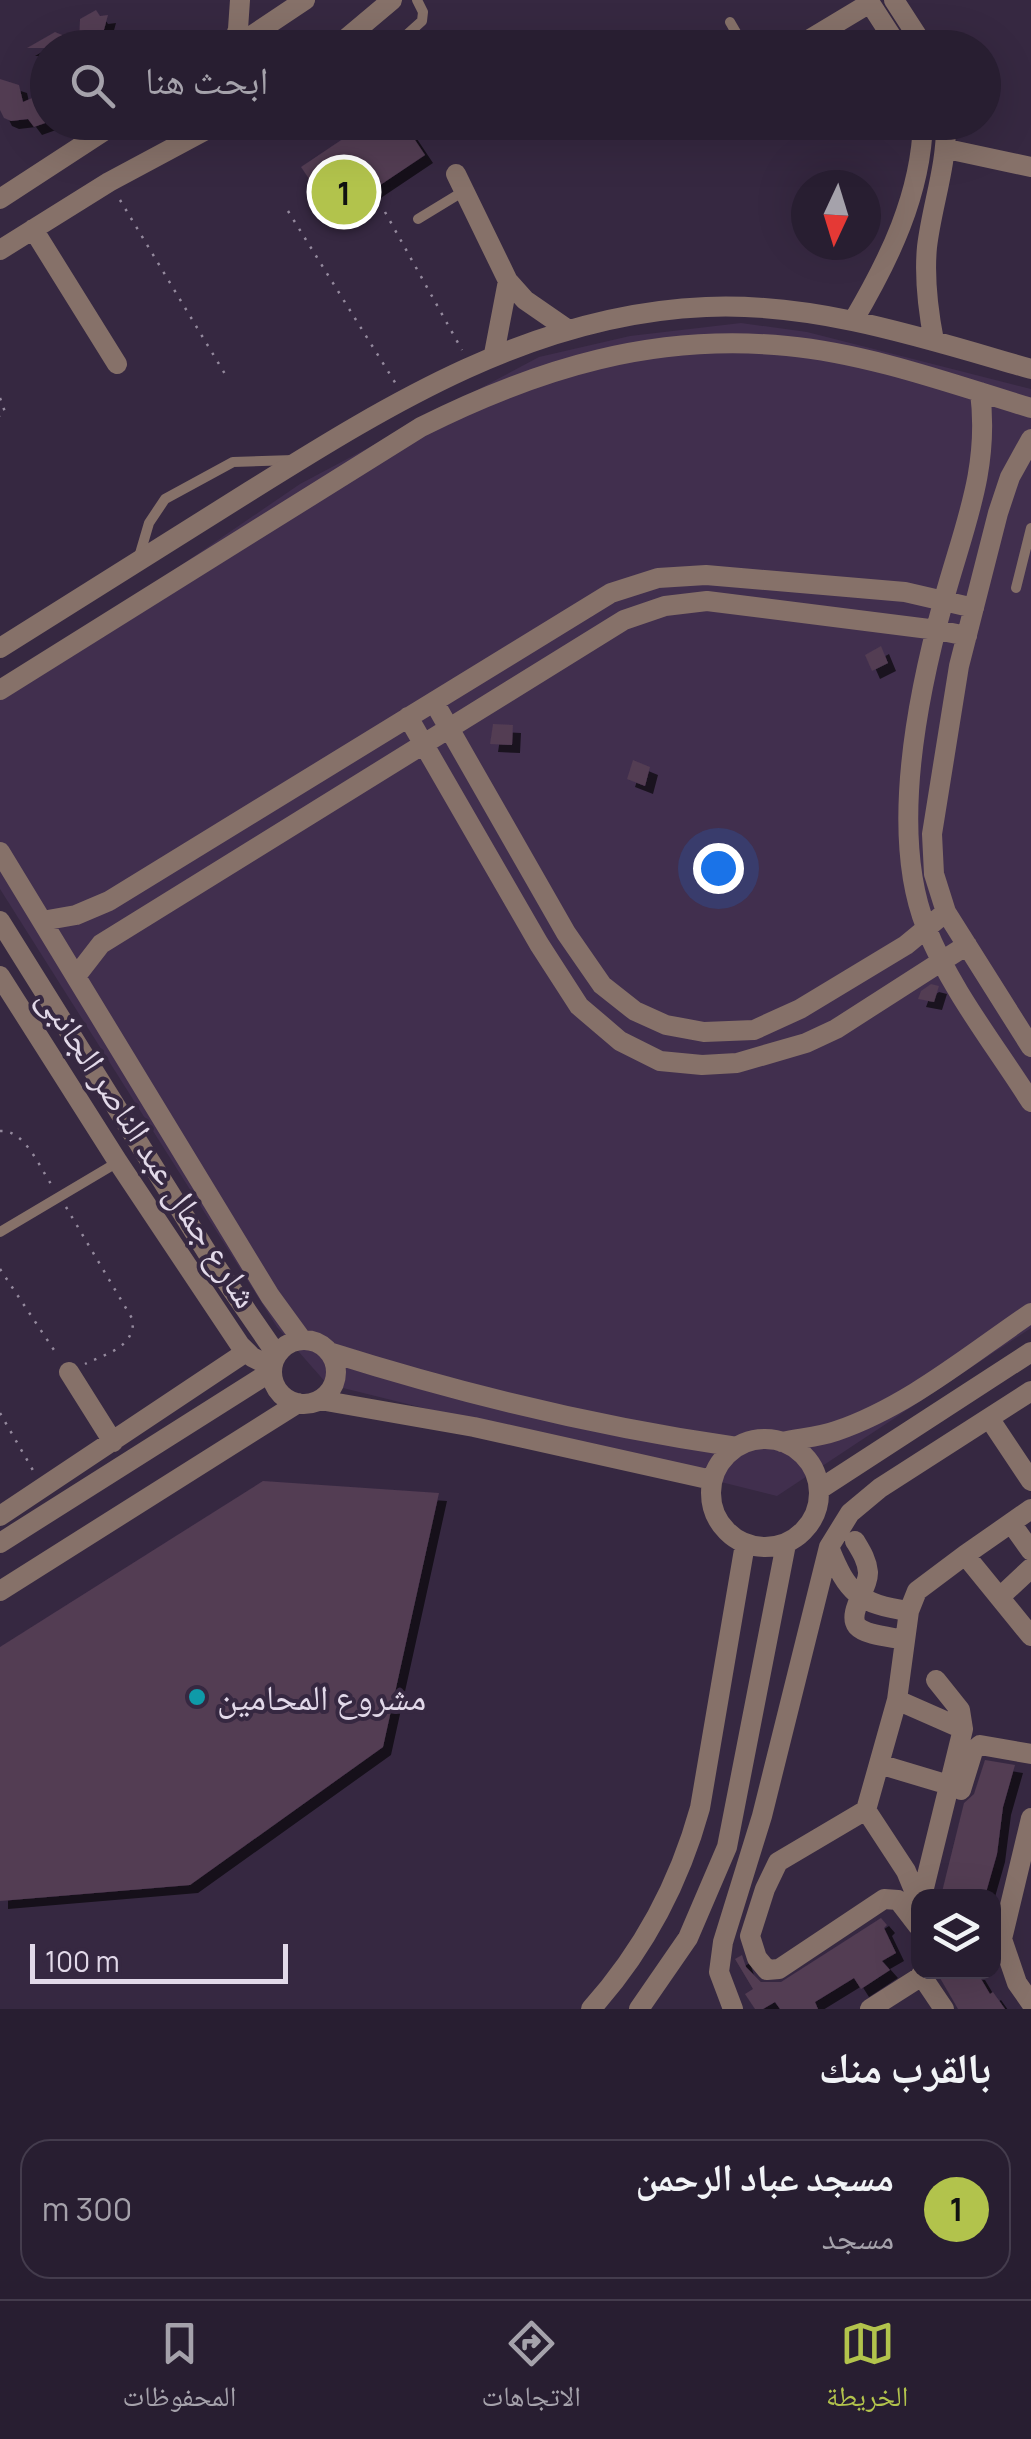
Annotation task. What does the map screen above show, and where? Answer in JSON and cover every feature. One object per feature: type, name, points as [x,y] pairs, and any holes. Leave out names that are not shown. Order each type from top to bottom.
[{"type":"street","points":[[236,30],[240,0]]},
{"type":"street","points":[[260,30],[305,0]]},
{"type":"street","points":[[356,30],[392,0]]},
{"type":"street","points":[[894,0],[913,30]]},
{"type":"street","points":[[825,30],[869,2],[887,30]]},
{"type":"street","points":[[0,199],[90,140]]},
{"type":"street","points":[[0,250],[109,182],[187,140]]},
{"type":"street","points":[[853,322],[908,210],[920,140]]},
{"type":"street","points":[[934,341],[928,310],[927,247],[946,140]]},
{"type":"street","points":[[946,150],[1031,167]]},
{"type":"street","points":[[460,182],[508,281],[545,316],[567,330]]},
{"type":"street","points":[[34,230],[117,364]]},
{"type":"street","points":[[494,354],[508,281]]},
{"type":"street","points":[[0,648],[337,436],[494,354],[567,330],[625,316],[706,306],[790,312],[934,341],[1031,370]]},
{"type":"street","points":[[0,690],[354,466],[470,402],[568,366],[630,350],[707,342],[790,346],[874,362],[1031,408]]},
{"type":"street","points":[[980,392],[984,434],[980,475],[944,599],[919,722],[908,810],[912,880],[926,928],[942,962],[1031,1102]]},
{"type":"street","points":[[337,436],[354,466]]},
{"type":"street","points":[[1031,438],[1004,495],[974,608],[933,824],[934,874],[946,912],[1031,1047]]},
{"type":"street","points":[[42,921],[76,914],[109,901],[611,593],[658,578],[706,575],[905,592],[974,608]]},
{"type":"street","points":[[77,976],[101,944],[624,620],[665,606],[708,602],[967,636]]},
{"type":"street","points":[[434,702],[566,933],[602,984],[635,1011],[666,1025],[704,1032],[754,1030],[800,1009],[906,945],[946,912]]},
{"type":"street","points":[[408,718],[579,1006],[620,1040],[660,1060],[737,1064],[806,1043],[836,1029],[967,944]]},
{"type":"street","points":[[0,852],[270,1296],[302,1340]]},
{"type":"street","points":[[3,933],[214,1262],[274,1364],[279,1392],[298,1404]]},
{"type":"street","name":"شارع جمال عبد الناصر الجانبى","points":[[0,976],[118,1162],[246,1352],[274,1364]]},
{"type":"street","points":[[782,1442],[808,1460],[820,1489],[818,1506],[812,1522],[786,1544],[772,1548],[744,1544],[720,1525],[713,1512],[712,1480],[717,1467],[736,1447],[751,1440],[782,1442],[834,1432],[874,1415],[1031,1313]]},
{"type":"street","points":[[0,1544],[274,1364],[292,1342],[302,1340],[423,1382],[627,1430],[736,1447]]},
{"type":"street","name":"شارع جمال عبد الناصر الجانبى","points":[[0,1516],[246,1352]]},
{"type":"street","points":[[320,1400],[328,1393],[336,1372],[329,1352]]},
{"type":"street","points":[[820,1489],[1031,1352]]},
{"type":"street","points":[[68,1372],[113,1442]]},
{"type":"street","points":[[732,2009],[719,1972],[723,1942],[762,1816],[830,1546],[850,1514],[880,1488],[1031,1391]]},
{"type":"street","points":[[0,1592],[298,1404],[320,1400],[474,1427],[712,1480]]},
{"type":"street","points":[[989,1418],[1031,1482]]},
{"type":"street","points":[[911,1917],[898,1900],[884,1898],[779,1968],[767,1970],[757,1958],[750,1936],[764,1889],[778,1862],[866,1810],[897,1700],[909,1612],[917,1590],[1031,1509]]},
{"type":"street","points":[[1011,1523],[1029,1545]]},
{"type":"street","points":[[855,1541],[868,1571],[854,1618],[856,1625],[862,1630],[905,1640]]},
{"type":"street","points":[[591,2009],[651,1930],[692,1836],[744,1544]]},
{"type":"street","points":[[639,2009],[688,1938],[726,1847],[786,1544]]},
{"type":"street","points":[[830,1546],[842,1580],[860,1596],[884,1608],[909,1612]]},
{"type":"street","points":[[964,1554],[1031,1636]]},
{"type":"street","points":[[1000,1597],[1031,1568]]},
{"type":"street","points":[[923,1889],[963,1729],[960,1710],[936,1680]]},
{"type":"street","points":[[897,1700],[963,1729]]},
{"type":"street","points":[[952,1822],[973,1751],[987,1744],[1031,1754]]},
{"type":"street","points":[[879,1764],[950,1785]]},
{"type":"street","points":[[866,1810],[915,1889]]},
{"type":"street","points":[[1001,1930],[1031,1818]]},
{"type":"street","points":[[1001,1948],[1031,2003]]},
{"type":"street","points":[[870,2009],[916,1979]]},
{"type":"street","points":[[922,1979],[932,2009]]},
{"type":"street","points":[[923,1979],[944,2009]]},
{"type":"lane","points":[[412,30],[422,21],[423,12],[417,0]]},
{"type":"lane","points":[[730,22],[735,30]]},
{"type":"lane","points":[[418,219],[460,182]]},
{"type":"lane","points":[[138,561],[150,523],[165,499],[233,462],[300,460]]},
{"type":"lane","points":[[1016,588],[1031,528]]},
{"type":"lane","points":[[0,1232],[118,1162]]},
{"type":"path","points":[[109,182],[225,374]]},
{"type":"path","points":[[288,210],[405,398]]},
{"type":"path","points":[[385,212],[454,331],[469,366]]},
{"type":"path","points":[[0,398],[5,412],[0,416]]},
{"type":"path","points":[[0,1131],[8,1130],[19,1136],[60,1196],[132,1320],[133,1334],[126,1344],[68,1372],[0,1270]]},
{"type":"path","points":[[0,1413],[43,1488]]},
{"type":"shaded area","points":[[741,323],[807,332],[1031,389],[1031,1328],[777,1496],[327,1384],[277,1327],[0,889],[0,689],[300,484],[539,357],[630,336]]},
{"type":"building","points":[[96,10],[100,16],[108,15],[104,30],[80,30],[80,19]]},
{"type":"building","points":[[0,79],[19,85],[23,102],[30,99],[30,122],[11,121],[0,110]]},
{"type":"building","points":[[341,140],[415,140],[425,155],[334,216],[301,167]]},
{"type":"building","points":[[881,646],[888,663],[872,671],[865,655]]},
{"type":"building","points":[[493,724],[513,725],[512,745],[490,744]]},
{"type":"building","points":[[633,760],[650,767],[645,786],[627,779]]},
{"type":"building","points":[[931,984],[939,986],[934,1002],[918,999],[921,991]]},
{"type":"building","name":"مشروع المحامين","points":[[263,1481],[439,1493],[383,1747],[190,1885],[0,1901],[0,1647]]},
{"type":"building","points":[[985,1760],[1015,1765],[987,1889],[943,1889],[964,1803],[974,1794]]},
{"type":"building","points":[[881,1918],[896,1953],[882,1961],[890,1970],[861,1989],[854,1978],[815,2002],[818,2009],[780,2009],[775,2002],[755,2009],[745,1994],[753,1989],[735,1959],[742,1955],[746,1967],[761,1982],[781,1982]]},
{"type":"building","points":[[941,1979],[981,1979],[1005,2009],[958,2009]]},
{"type":"place","name":"مسجد عباد الرحمن","points":[[344,192]]},
{"type":"place","name":"مشروع المحامين","points":[[197,1697]]}]
